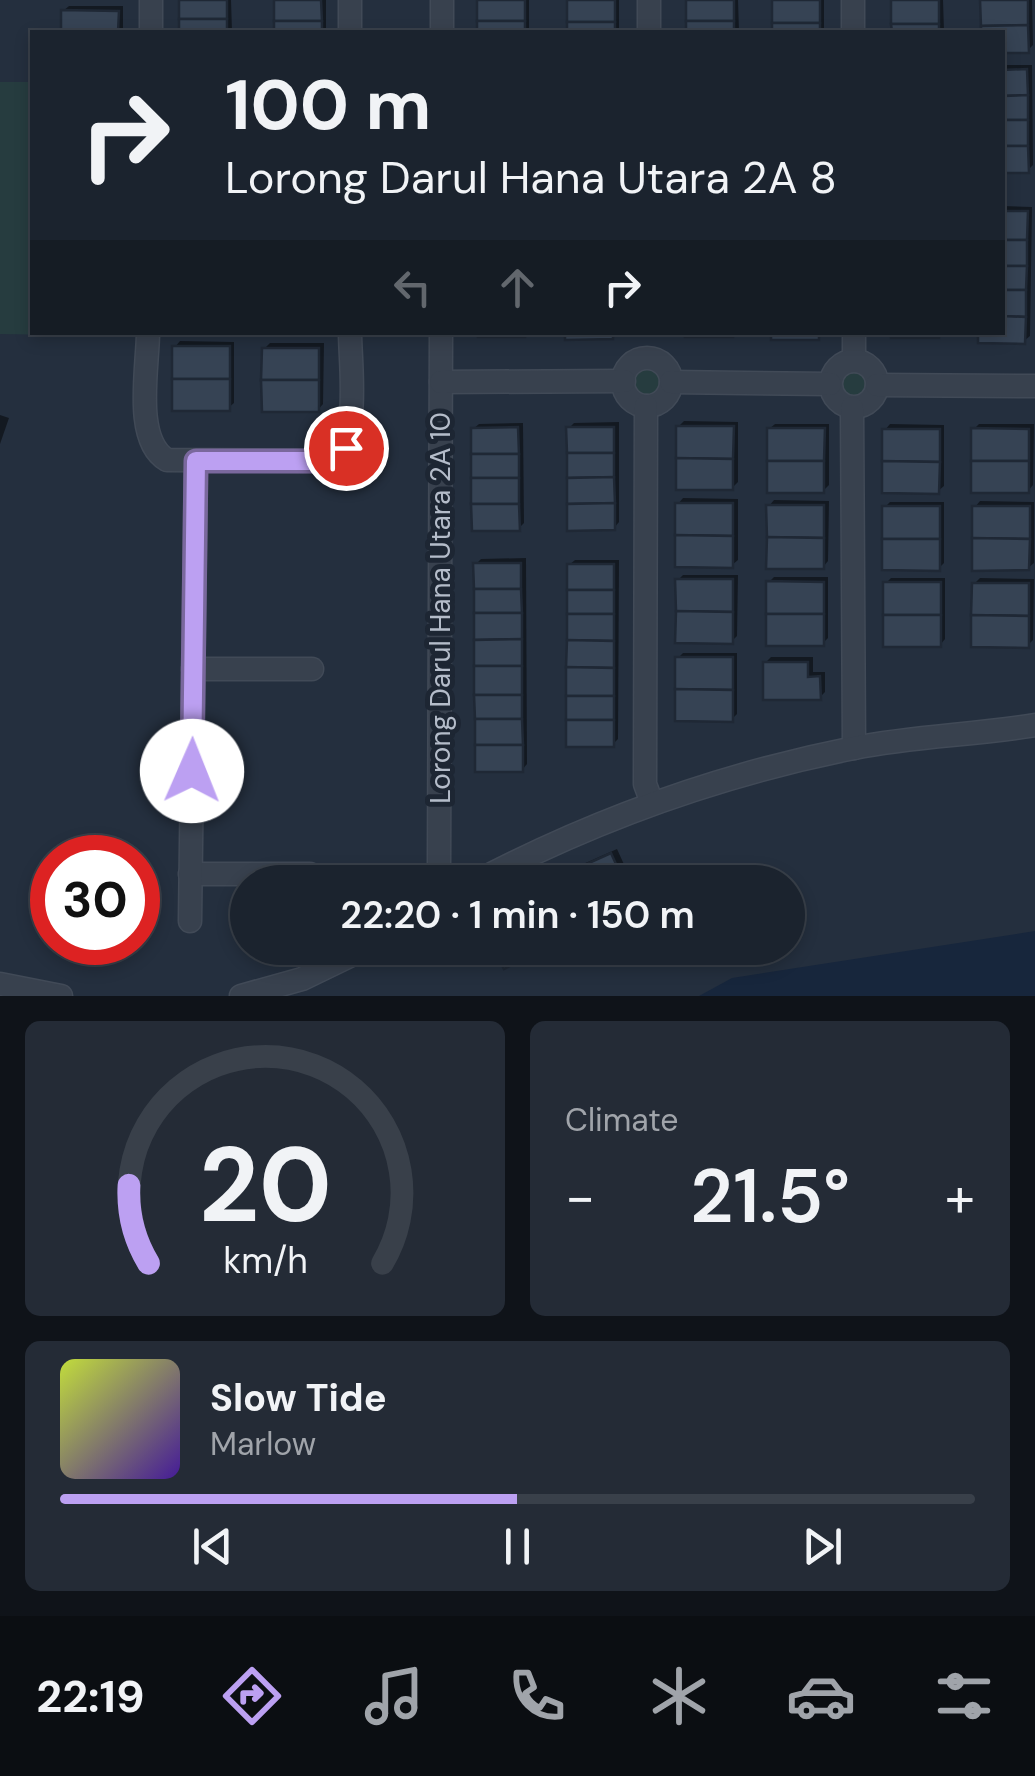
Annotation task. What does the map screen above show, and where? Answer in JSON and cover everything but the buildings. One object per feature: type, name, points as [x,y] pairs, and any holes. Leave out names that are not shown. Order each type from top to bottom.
[{"type":"street","points":[[150,30],[151,0]]},
{"type":"street","points":[[350,0],[350,30]]},
{"type":"street","points":[[442,0],[442,30]]},
{"type":"street","points":[[649,0],[649,30]]},
{"type":"street","points":[[853,0],[853,30]]},
{"type":"street","points":[[148,335],[151,446],[167,460],[196,461],[328,461],[339,456],[350,438],[350,335]]},
{"type":"street","name":"Lorong Darul Hana Utara 2A 10","points":[[439,865],[441,335]]},
{"type":"street","points":[[648,335],[648,358]]},
{"type":"street","points":[[854,335],[854,361]]},
{"type":"street","points":[[648,358],[666,367],[671,382],[666,397],[646,406],[632,400],[624,381],[630,366],[648,358]]},
{"type":"street","points":[[854,361],[867,365],[877,385],[872,399],[852,408],[838,402],[830,384],[838,366],[854,361]]},
{"type":"street","points":[[441,382],[624,381]]},
{"type":"street","points":[[671,382],[830,384]]},
{"type":"street","points":[[877,385],[1035,386]]},
{"type":"street","points":[[646,406],[645,784],[652,803]]},
{"type":"street","points":[[852,408],[854,748]]},
{"type":"street","points":[[190,921],[196,461]]},
{"type":"street","points":[[193,669],[312,669]]},
{"type":"street","points":[[508,865],[652,803],[854,748],[1035,725]]},
{"type":"street","points":[[190,874],[230,874]]},
{"type":"street","points":[[241,996],[302,979],[331,965]]},
{"type":"street","points":[[0,984],[61,996]]},
{"type":"green space","points":[[0,82],[30,82],[30,334],[0,334]]},
{"type":"green space","points":[[648,365],[660,370],[665,382],[660,394],[648,399],[636,394],[631,382],[636,370]]},
{"type":"green space","points":[[854,367],[866,372],[871,384],[866,396],[854,401],[842,396],[837,384],[842,372]]},
{"type":"water","points":[[1035,931],[1035,996],[699,996],[732,978]]},
{"type":"route","points":[[192,771],[196,461],[328,461],[346,448]]}]
